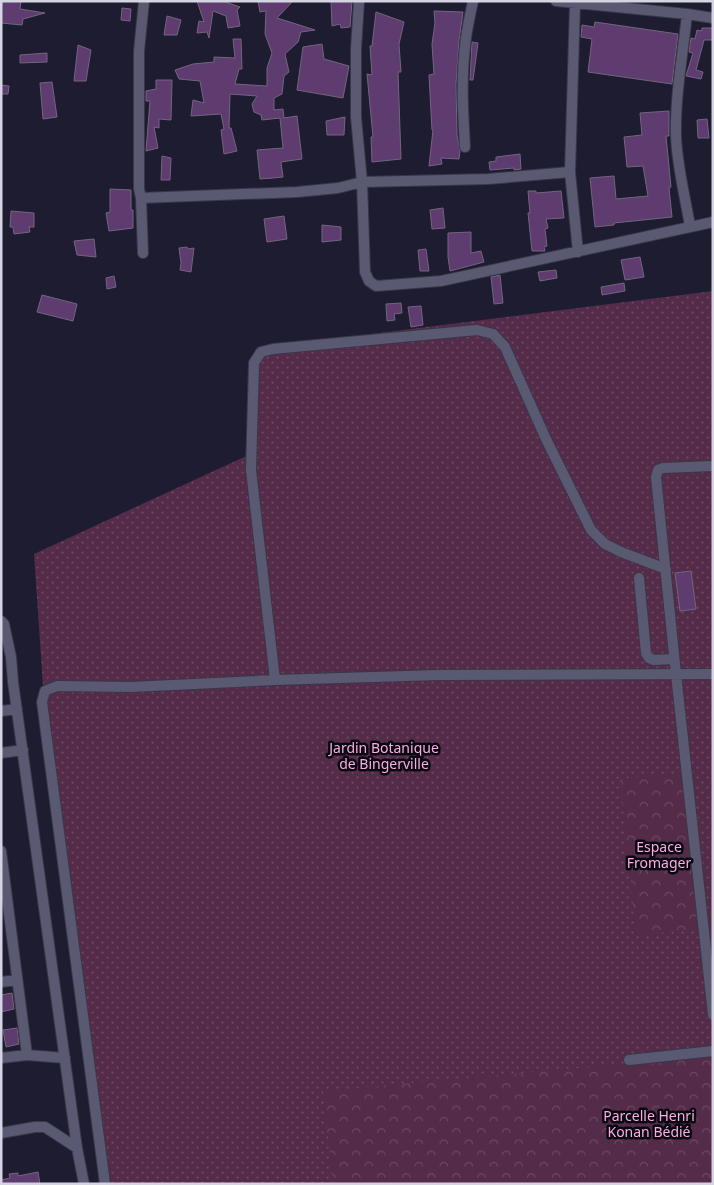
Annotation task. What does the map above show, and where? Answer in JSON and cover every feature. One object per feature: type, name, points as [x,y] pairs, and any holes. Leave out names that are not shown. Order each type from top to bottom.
[{"type":"street","points":[[143,253],[139,189],[139,51],[144,1]]},
{"type":"street","points":[[359,1],[356,49],[356,117],[362,182],[365,272],[369,281],[376,286],[442,281],[713,222]]},
{"type":"street","points":[[465,147],[462,98],[463,71],[465,45],[473,1]]},
{"type":"street","points":[[556,1],[713,18]]},
{"type":"street","points":[[575,4],[570,172],[578,252]]},
{"type":"street","points":[[687,14],[677,103],[676,135],[678,163],[690,226]]},
{"type":"street","points":[[141,198],[297,192],[338,188],[362,182],[488,179],[570,172]]},
{"type":"street","points":[[275,680],[251,470],[254,363],[260,352],[273,349],[477,330],[493,334],[505,347],[546,439],[591,530],[605,544],[666,569]]},
{"type":"street","points":[[713,466],[663,468],[658,470],[656,477],[713,1015]]},
{"type":"street","points":[[639,578],[646,653],[649,658],[654,660],[674,659]]},
{"type":"street","points":[[1,621],[4,624],[11,657],[12,682],[23,750],[77,1148],[84,1184]]},
{"type":"street","points":[[105,1184],[42,702],[45,691],[57,686],[141,687],[275,680],[439,675],[713,674]]},
{"type":"street","points":[[1,677],[12,682]]},
{"type":"street","points":[[1,711],[17,709]]},
{"type":"street","points":[[1,753],[23,750]]},
{"type":"street","points":[[1,851],[5,911],[27,1055]]},
{"type":"street","points":[[1,982],[17,980]]},
{"type":"street","points":[[629,1060],[713,1051]]},
{"type":"street","points":[[1,1058],[27,1055],[65,1058]]},
{"type":"street","points":[[1,1133],[45,1127],[77,1148]]},
{"type":"green space","name":"Jardin Botanique de Bingerville","points":[[713,291],[713,1184],[108,1184],[43,686],[34,554],[257,451],[259,348]]},
{"type":"green space","name":"Espace Fromager","points":[[682,773],[698,929],[636,935],[620,779]]},
{"type":"green space","name":"Parcelle Henri Konan Bédié","points":[[713,1056],[713,1184],[333,1184],[323,1091]]},
{"type":"building","points":[[3,1],[21,1],[20,9],[45,13],[23,19],[22,25],[1,23],[1,5]]},
{"type":"building","points":[[197,1],[222,1],[240,7],[237,10],[240,26],[228,28],[226,16],[213,11],[209,38],[207,32],[197,33],[199,21],[204,22]]},
{"type":"building","points":[[258,1],[293,1],[277,18],[315,30],[301,32],[298,42],[285,54],[289,72],[284,76],[282,94],[274,98],[274,110],[283,109],[284,118],[297,116],[302,159],[281,162],[283,177],[260,179],[257,150],[283,148],[280,118],[262,120],[261,115],[254,112],[252,104],[257,96],[230,94],[229,128],[231,128],[237,151],[224,154],[221,130],[224,129],[221,114],[191,116],[193,100],[204,103],[200,81],[179,79],[175,70],[193,64],[214,62],[214,57],[235,58],[233,39],[241,39],[242,69],[239,69],[235,84],[267,86],[267,68],[272,53],[265,34],[266,11],[260,12]]},
{"type":"building","points":[[331,1],[352,1],[350,27],[341,28],[340,24],[332,26]]},
{"type":"building","points":[[122,8],[131,9],[130,21],[121,20]]},
{"type":"building","points":[[434,11],[463,12],[456,84],[457,135],[460,151],[459,159],[441,158],[442,164],[429,166],[433,130],[429,75],[434,74],[432,44],[435,23]]},
{"type":"building","points":[[376,12],[404,22],[399,44],[401,72],[398,72],[401,159],[372,162],[371,137],[373,137],[367,74],[372,75],[370,46],[372,46]]},
{"type":"building","points":[[167,16],[181,20],[177,35],[164,35]]},
{"type":"building","points":[[595,22],[678,34],[672,84],[588,72],[592,39],[581,37],[582,25],[594,27]]},
{"type":"building","points":[[702,28],[713,28],[713,40],[704,40],[696,70],[703,72],[701,79],[686,76],[693,53],[689,52],[691,38],[695,39],[697,30],[702,31]]},
{"type":"building","points":[[472,42],[478,43],[473,80],[470,80]]},
{"type":"building","points":[[322,44],[324,59],[349,66],[343,98],[297,90],[303,47]]},
{"type":"building","points":[[78,45],[91,50],[86,81],[74,81]]},
{"type":"building","points":[[47,53],[47,62],[20,63],[20,55]]},
{"type":"building","points":[[156,80],[172,80],[171,120],[159,119],[159,128],[154,127],[158,148],[146,151],[150,101],[146,101],[146,91],[156,89]]},
{"type":"building","points":[[52,82],[57,117],[43,119],[40,83]]},
{"type":"building","points":[[1,85],[9,86],[8,94],[1,94]]},
{"type":"building","points":[[669,111],[669,136],[666,136],[672,217],[614,223],[614,225],[595,227],[590,178],[614,176],[616,199],[648,196],[643,166],[627,167],[624,137],[642,135],[640,113]]},
{"type":"building","points":[[345,117],[344,135],[327,135],[326,121]]},
{"type":"building","points":[[707,119],[709,138],[698,138],[697,120]]},
{"type":"building","points":[[520,154],[521,169],[490,170],[489,162],[496,161],[496,157]]},
{"type":"building","points":[[162,156],[171,158],[170,180],[161,180]]},
{"type":"building","points":[[110,189],[131,190],[133,228],[109,231],[106,213],[110,212]]},
{"type":"building","points":[[528,191],[536,191],[536,193],[561,191],[564,218],[546,219],[548,228],[545,229],[547,246],[544,247],[545,251],[532,251]]},
{"type":"building","points":[[443,208],[445,228],[432,229],[430,210]]},
{"type":"building","points":[[11,211],[34,213],[34,227],[29,227],[30,232],[14,234],[13,227],[10,227]]},
{"type":"building","points":[[284,216],[287,239],[267,242],[264,219]]},
{"type":"building","points":[[322,225],[341,227],[341,240],[322,242]]},
{"type":"building","points":[[471,232],[471,253],[481,251],[484,262],[450,271],[448,233]]},
{"type":"building","points":[[94,239],[96,257],[77,255],[74,241]]},
{"type":"building","points":[[187,247],[188,249],[194,248],[191,272],[180,270],[179,248]]},
{"type":"building","points":[[426,249],[429,271],[420,271],[418,250]]},
{"type":"building","points":[[640,257],[644,277],[625,280],[621,260]]},
{"type":"building","points":[[556,270],[557,278],[540,281],[538,272]]},
{"type":"building","points":[[500,275],[503,303],[494,304],[491,277]]},
{"type":"building","points":[[114,276],[116,287],[107,289],[106,278]]},
{"type":"building","points":[[624,283],[625,291],[602,295],[601,287]]},
{"type":"building","points":[[42,295],[77,304],[73,321],[37,312]]},
{"type":"building","points":[[401,303],[402,313],[394,314],[395,320],[387,321],[386,304]]},
{"type":"building","points":[[421,306],[423,325],[411,327],[408,307]]},
{"type":"building","points":[[691,571],[696,609],[680,611],[675,573]]},
{"type":"building","points":[[12,993],[14,1009],[1,1012],[1,995]]},
{"type":"building","points":[[17,1028],[19,1044],[6,1047],[3,1030]]},
{"type":"building","points":[[38,1172],[40,1184],[1,1184],[1,1180],[10,1178],[9,1174],[18,1173],[18,1176]]}]
